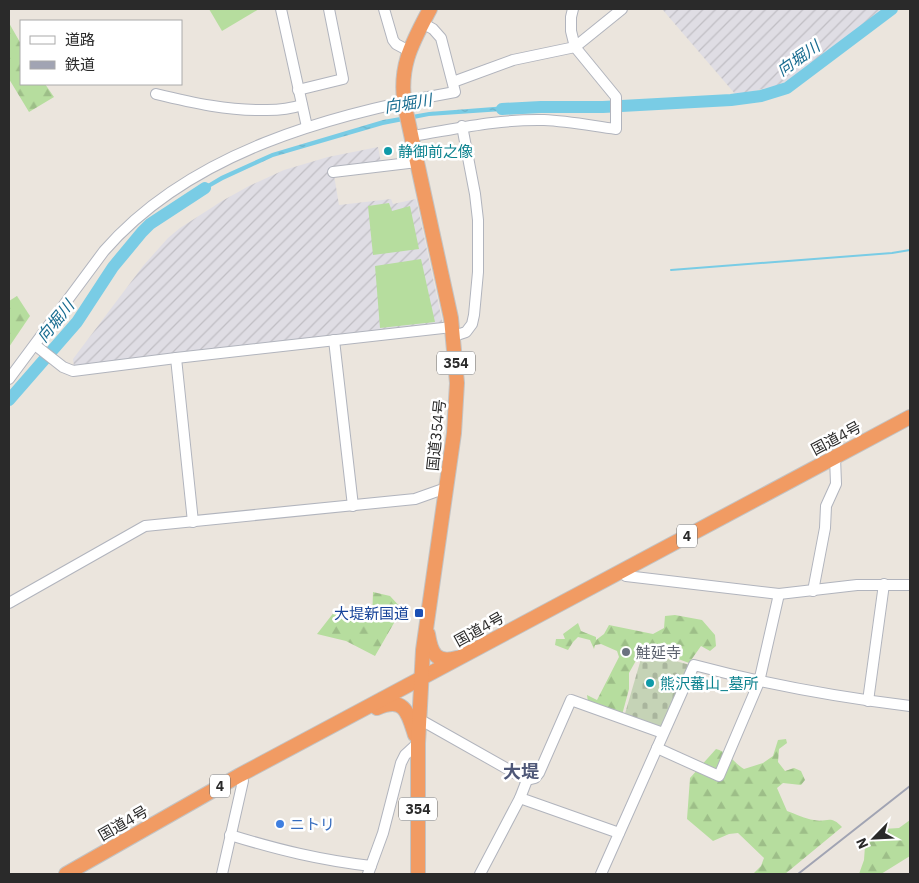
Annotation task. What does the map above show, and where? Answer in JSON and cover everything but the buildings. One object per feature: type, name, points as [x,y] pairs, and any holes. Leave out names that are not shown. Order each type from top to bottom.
[{"type":"highway","name":"国道354号","points":[[418,874],[418,743],[421,679],[426,624],[454,434],[457,382],[453,331],[405,104],[403,75],[409,50],[430,9]]},
{"type":"highway","name":"国道4号","points":[[66,874],[240,775],[910,416]]},
{"type":"highway","points":[[426,624],[431,648],[437,657],[447,660],[465,655]]},
{"type":"highway","points":[[348,717],[362,716],[388,704],[399,704],[403,706],[408,715],[418,743]]},
{"type":"street","points":[[281,9],[306,127]]},
{"type":"street","points":[[298,90],[343,79],[329,9]]},
{"type":"street","points":[[384,9],[393,40],[396,44],[409,50]]},
{"type":"street","points":[[411,134],[462,126],[529,120],[546,120],[616,130],[616,97],[575,47],[570,17],[574,9]]},
{"type":"street","points":[[453,82],[513,60],[575,47],[622,9]]},
{"type":"street","points":[[9,379],[37,346],[104,251],[136,218],[191,179],[244,152],[306,127],[376,107],[405,104],[455,92],[441,38],[422,23]]},
{"type":"street","points":[[156,94],[206,106],[235,110],[283,110],[302,105]]},
{"type":"street","points":[[37,346],[68,370],[74,371],[334,340],[453,331],[466,332],[472,324],[478,272],[478,220],[462,126]]},
{"type":"street","points":[[334,172],[417,162]]},
{"type":"street","points":[[334,340],[354,506]]},
{"type":"street","points":[[176,358],[194,522]]},
{"type":"street","points":[[813,590],[825,528],[826,506],[836,484],[835,457]]},
{"type":"street","points":[[9,604],[145,526],[354,506],[415,498],[446,488]]},
{"type":"street","points":[[621,572],[626,576],[779,594],[834,587],[884,584],[910,585]]},
{"type":"street","points":[[868,701],[884,584]]},
{"type":"street","points":[[657,748],[719,776],[759,682],[779,594]]},
{"type":"street","points":[[601,874],[694,665],[759,682],[868,701],[910,706]]},
{"type":"street","points":[[419,718],[527,780],[534,778],[540,773],[571,700],[663,733]]},
{"type":"street","points":[[230,835],[282,851],[370,870],[383,833],[401,763],[405,755],[418,743]]},
{"type":"street","points":[[222,874],[243,781],[240,775]]},
{"type":"street","points":[[480,874],[520,798],[527,780]]},
{"type":"street","points":[[520,798],[619,833]]},
{"type":"shaded area","points":[[662,9],[888,9],[812,66],[779,85],[736,95]]},
{"type":"shaded area","points":[[378,147],[381,162],[333,169],[339,205],[391,199],[393,204],[416,199],[443,325],[74,367],[73,359],[143,266],[168,238],[180,228],[222,201],[284,170],[328,157]]},
{"type":"green space","points":[[209,9],[259,9],[222,31]]},
{"type":"green space","points":[[9,23],[20,42],[20,85],[46,85],[54,97],[29,112],[9,79]]},
{"type":"green space","points":[[389,203],[392,211],[410,206],[419,249],[373,255],[368,206]]},
{"type":"green space","points":[[421,259],[435,322],[380,328],[375,266]]},
{"type":"green space","points":[[17,296],[30,316],[9,347],[9,301]]},
{"type":"green space","points":[[373,592],[390,596],[402,609],[375,656],[346,641],[317,634],[335,611],[351,621],[372,622]]},
{"type":"green space","points":[[675,615],[702,620],[715,635],[716,646],[710,651],[701,646],[689,663],[651,652],[638,657],[629,673],[629,689],[622,715],[588,702],[587,695],[597,700],[619,657],[617,651],[601,644],[595,645],[594,649],[590,640],[578,637],[568,650],[555,645],[556,639],[565,639],[563,634],[578,623],[581,631],[596,637],[596,640],[604,634],[609,625],[653,634],[664,628],[665,616]]},
{"type":"green space","points":[[643,652],[690,665],[660,729],[624,717]]},
{"type":"green space","points":[[786,739],[787,743],[779,749],[778,762],[785,771],[794,768],[801,771],[805,780],[801,785],[783,783],[777,788],[787,811],[818,821],[831,820],[842,827],[785,874],[753,874],[761,866],[764,858],[738,833],[729,834],[713,841],[687,819],[690,778],[716,749],[744,769],[763,763],[773,756],[778,740]]},
{"type":"green space","points":[[910,820],[910,856],[881,874],[859,874],[864,860],[865,846],[876,833],[883,829],[899,828]]},
{"type":"water","points":[[518,105],[517,110],[429,116],[383,125],[273,157],[223,180],[193,197],[191,194],[221,176],[272,153],[383,120],[429,112]]},
{"type":"waterway","name":"向堀川","points":[[502,109],[603,107],[731,100],[761,96],[787,88],[892,9]]},
{"type":"waterway","name":"向堀川","points":[[9,400],[77,322],[113,267],[142,232],[150,224],[205,188]]},
{"type":"waterway","points":[[671,270],[910,250]]},
{"type":"railway","points":[[798,874],[910,786]]},
{"type":"place","name":"静御前之像","points":[[388,151]]},
{"type":"place","name":"大堤新国道","points":[[419,613]]},
{"type":"place","name":"鮭延寺","points":[[626,652]]},
{"type":"place","name":"熊沢蕃山_墓所","points":[[650,683]]},
{"type":"place","name":"ニトリ","points":[[280,824]]},
{"type":"district","name":"大堤","points":[[521,771]]}]
